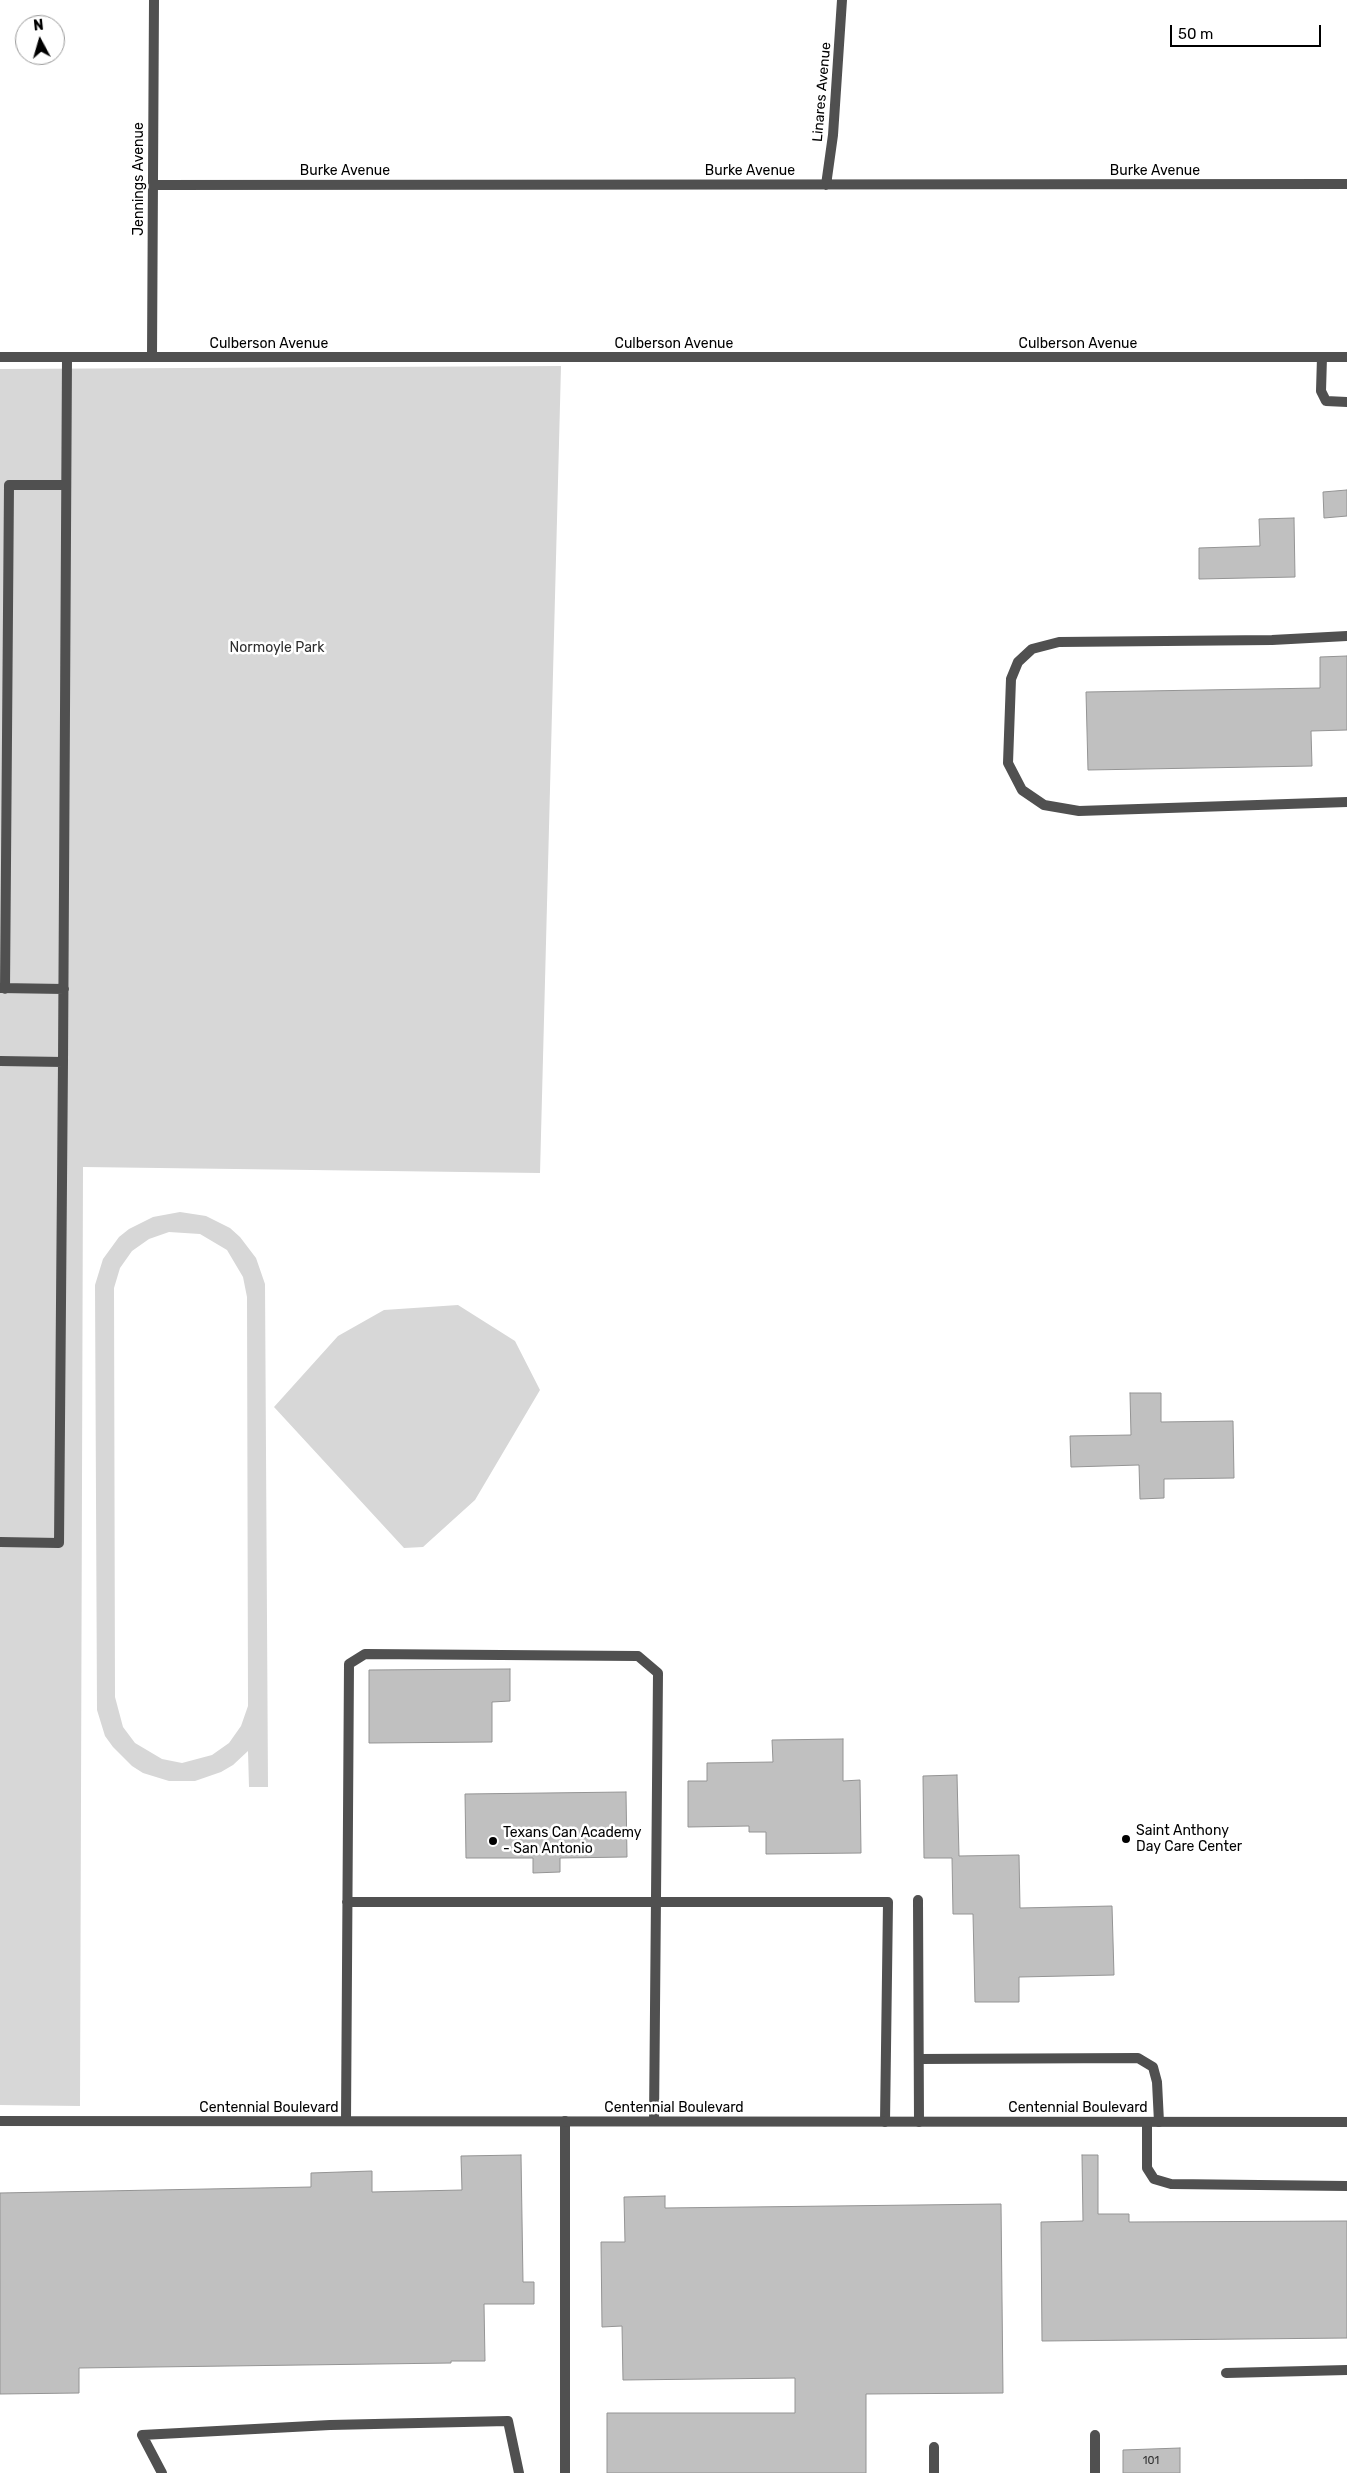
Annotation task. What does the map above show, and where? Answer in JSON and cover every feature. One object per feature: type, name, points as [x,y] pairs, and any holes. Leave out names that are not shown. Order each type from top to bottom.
[{"type":"street","name":"Jennings Avenue","points":[[152,357],[154,0]]},
{"type":"street","name":"Linares Avenue","points":[[826,185],[833,135],[842,0]]},
{"type":"street","name":"Burke Avenue","points":[[153,185],[1347,184]]},
{"type":"street","name":"Culberson Avenue","points":[[0,357],[1347,357]]},
{"type":"street","points":[[1322,357],[1321,391],[1323,396],[1326,401],[1347,402]]},
{"type":"street","points":[[0,1542],[59,1543],[67,358]]},
{"type":"street","points":[[64,989],[2,988],[4,485],[65,485]]},
{"type":"street","points":[[1347,636],[1272,640],[1058,642],[1032,649],[1018,662],[1011,679],[1008,763],[1022,790],[1044,805],[1079,811],[1347,802]]},
{"type":"street","points":[[0,1061],[63,1062]]},
{"type":"street","points":[[346,2121],[349,1664],[365,1654],[638,1656],[658,1673],[654,2122]]},
{"type":"street","points":[[918,1900],[920,2122]]},
{"type":"street","points":[[347,1902],[888,1902],[885,2122]]},
{"type":"street","points":[[919,2059],[1138,2058],[1153,2067],[1157,2082],[1159,2122]]},
{"type":"street","name":"Centennial Boulevard","points":[[0,2121],[1347,2122]]},
{"type":"street","points":[[565,2121],[565,2473]]},
{"type":"street","points":[[1147,2122],[1147,2168],[1154,2179],[1162,2182],[1171,2184],[1347,2186]]},
{"type":"street","points":[[1226,2373],[1347,2370]]},
{"type":"street","points":[[162,2473],[142,2436],[330,2425],[508,2421],[519,2473]]},
{"type":"street","points":[[1095,2434],[1095,2473]]},
{"type":"street","points":[[934,2447],[934,2473]]},
{"type":"green space","name":"Normoyle Park","points":[[561,366],[540,1173],[83,1167],[80,2106],[0,2105],[0,369]]},
{"type":"green space","points":[[180,1212],[206,1216],[230,1228],[240,1237],[256,1258],[265,1284],[268,1787],[249,1787],[248,1751],[233,1765],[221,1772],[195,1781],[169,1781],[143,1773],[132,1766],[113,1747],[105,1736],[97,1710],[95,1285],[103,1259],[119,1237],[129,1229],[153,1217]],"holes":[[[169,1232],[200,1234],[227,1250],[243,1277],[247,1297],[248,1706],[241,1726],[229,1743],[212,1755],[182,1763],[162,1759],[135,1743],[123,1727],[115,1697],[114,1288],[120,1268],[132,1251],[149,1239]]]},
{"type":"green space","points":[[458,1305],[515,1341],[540,1390],[475,1500],[423,1547],[404,1548],[274,1407],[338,1336],[384,1310]]},
{"type":"building","points":[[1347,490],[1347,516],[1324,518],[1323,492]]},
{"type":"building","points":[[1294,518],[1295,577],[1199,579],[1199,548],[1260,546],[1259,519]]},
{"type":"building","points":[[1347,656],[1347,730],[1311,731],[1312,766],[1088,770],[1086,692],[1320,688],[1320,657]]},
{"type":"building","points":[[1130,1393],[1161,1393],[1161,1422],[1233,1421],[1234,1478],[1164,1479],[1164,1498],[1140,1499],[1139,1465],[1071,1467],[1070,1436],[1131,1435]]},
{"type":"building","points":[[510,1669],[510,1701],[492,1702],[492,1742],[369,1743],[369,1670]]},
{"type":"building","points":[[843,1739],[843,1781],[860,1780],[861,1853],[766,1854],[766,1832],[749,1832],[749,1826],[688,1827],[688,1781],[707,1781],[707,1763],[773,1762],[772,1740]]},
{"type":"building","points":[[957,1775],[959,1856],[1019,1855],[1020,1908],[1112,1906],[1114,1975],[1019,1977],[1019,2002],[975,2002],[973,1914],[953,1914],[952,1858],[924,1858],[923,1776]]},
{"type":"building","points":[[626,1792],[627,1857],[560,1858],[560,1872],[533,1873],[533,1858],[466,1858],[465,1794]]},
{"type":"building","points":[[521,2155],[523,2282],[534,2282],[534,2304],[484,2304],[485,2361],[79,2368],[79,2393],[0,2394],[0,2193],[311,2187],[311,2173],[372,2171],[372,2192],[462,2190],[461,2156]]},
{"type":"building","points":[[1082,2155],[1098,2155],[1098,2214],[1129,2214],[1129,2222],[1347,2221],[1347,2338],[1042,2341],[1041,2222],[1083,2221]]},
{"type":"building","points":[[665,2196],[665,2208],[1001,2204],[1003,2393],[866,2394],[866,2473],[607,2473],[607,2413],[795,2413],[795,2378],[623,2380],[622,2326],[602,2327],[601,2242],[625,2242],[624,2197]]},
{"type":"building","points":[[1180,2448],[1180,2473],[1123,2473],[1123,2450]]},
{"type":"place","name":"Saint Anthony Day Care Center","points":[[1126,1839]]},
{"type":"place","name":"Texans Can Academy - San Antonio","points":[[493,1841]]}]
